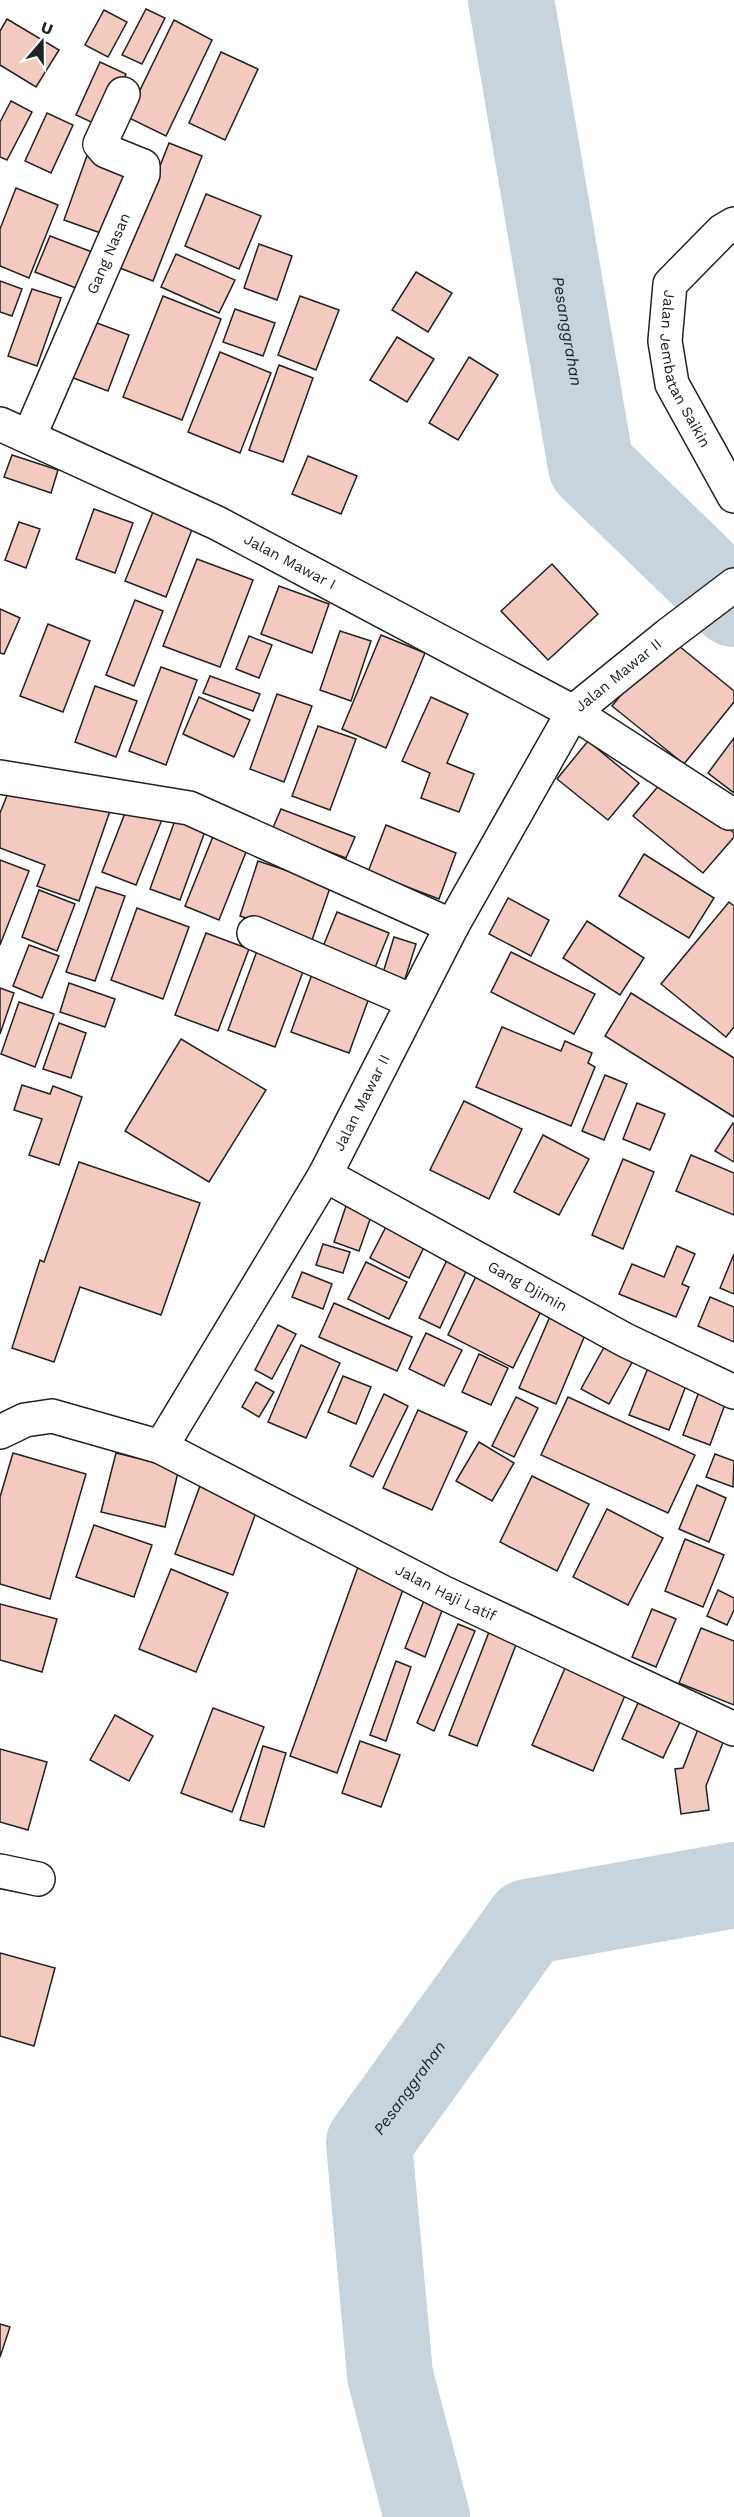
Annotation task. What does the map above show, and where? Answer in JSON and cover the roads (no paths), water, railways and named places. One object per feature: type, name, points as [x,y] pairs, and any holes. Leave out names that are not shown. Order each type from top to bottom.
[{"type":"street","name":"Gang Nasan","points":[[14,430],[143,174],[143,166],[106,151],[100,144],[123,94]]},
{"type":"street","name":"Jalan Jembatan Saikin","points":[[734,224],[722,231],[670,284],[665,341],[672,384],[734,496]]},
{"type":"street","name":"Jalan Mawar I","points":[[14,430],[217,523],[573,712],[729,813]]},
{"type":"street","name":"Jalan Mawar II","points":[[161,1447],[325,1175],[452,926],[573,712],[734,585]]},
{"type":"street","points":[[0,777],[189,807],[452,926]]},
{"type":"street","points":[[254,933],[412,1001]]},
{"type":"street","name":"Gang Djimin","points":[[325,1175],[626,1340],[734,1392]]},
{"type":"street","points":[[0,1432],[25,1420],[52,1416],[161,1447]]},
{"type":"street","name":"Jalan Haji Latif","points":[[161,1447],[442,1592],[734,1729]]},
{"type":"street","points":[[0,1871],[38,1880]]},
{"type":"waterway","name":"Pesanggrahan","points":[[511,0],[591,466],[734,604]]},
{"type":"waterway","name":"Pesanggrahan","points":[[427,2517],[390,2375],[369,2143],[528,1922],[734,1885]]}]
